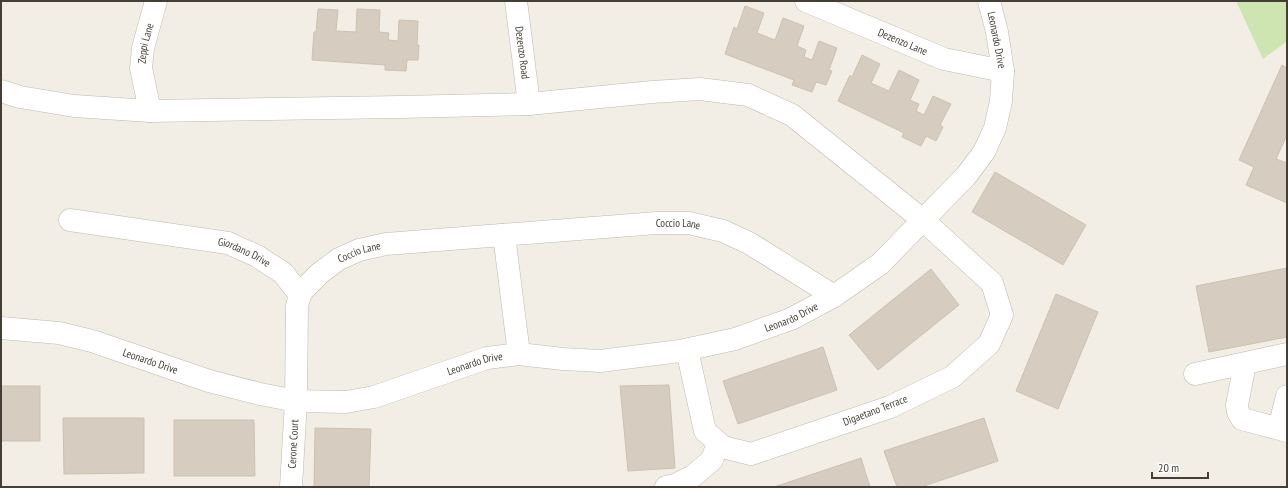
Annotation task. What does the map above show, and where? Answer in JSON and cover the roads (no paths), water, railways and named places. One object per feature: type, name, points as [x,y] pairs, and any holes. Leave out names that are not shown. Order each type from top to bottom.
[{"type":"street","name":"Dezenzo Road","points":[[516,1],[529,104]]},
{"type":"street","name":"Dezenzo Lane","points":[[806,1],[944,59],[1003,71]]},
{"type":"street","name":"Leonardo Drive","points":[[1,328],[59,333],[92,341],[209,380],[260,394],[296,401],[346,402],[374,397],[487,358],[519,354],[600,361],[686,350],[735,339],[791,319],[834,296],[880,264],[924,221],[966,176],[984,152],[995,128],[1001,101],[1003,71],[997,32],[989,1]]},
{"type":"street","name":"Zeppi Lane","points":[[150,111],[141,68],[143,48],[158,2]]},
{"type":"street","points":[[1,91],[20,97],[74,106],[150,111],[529,104],[652,92],[700,89],[748,95],[792,114],[924,221]]},
{"type":"street","name":"Giordano Drive","points":[[70,220],[228,243],[257,256],[283,273],[300,295]]},
{"type":"street","name":"Digaetano Terrace","points":[[686,350],[705,431],[723,447],[751,454],[890,407],[952,377],[989,344],[1002,315],[992,283],[924,221]]},
{"type":"street","name":"Coccio Lane","points":[[300,295],[302,291],[320,273],[339,259],[359,250],[386,244],[657,223],[689,223],[723,231],[749,243],[834,296]]},
{"type":"street","points":[[504,235],[519,354]]},
{"type":"street","points":[[296,401],[297,306],[300,295]]},
{"type":"street","points":[[1195,374],[1287,354]]},
{"type":"street","points":[[1244,364],[1237,405],[1238,412],[1242,419],[1283,430],[1287,396]]},
{"type":"street","name":"Cerone Court","points":[[291,487],[296,401]]},
{"type":"street","points":[[666,487],[675,485],[693,476],[712,460],[718,443]]}]
